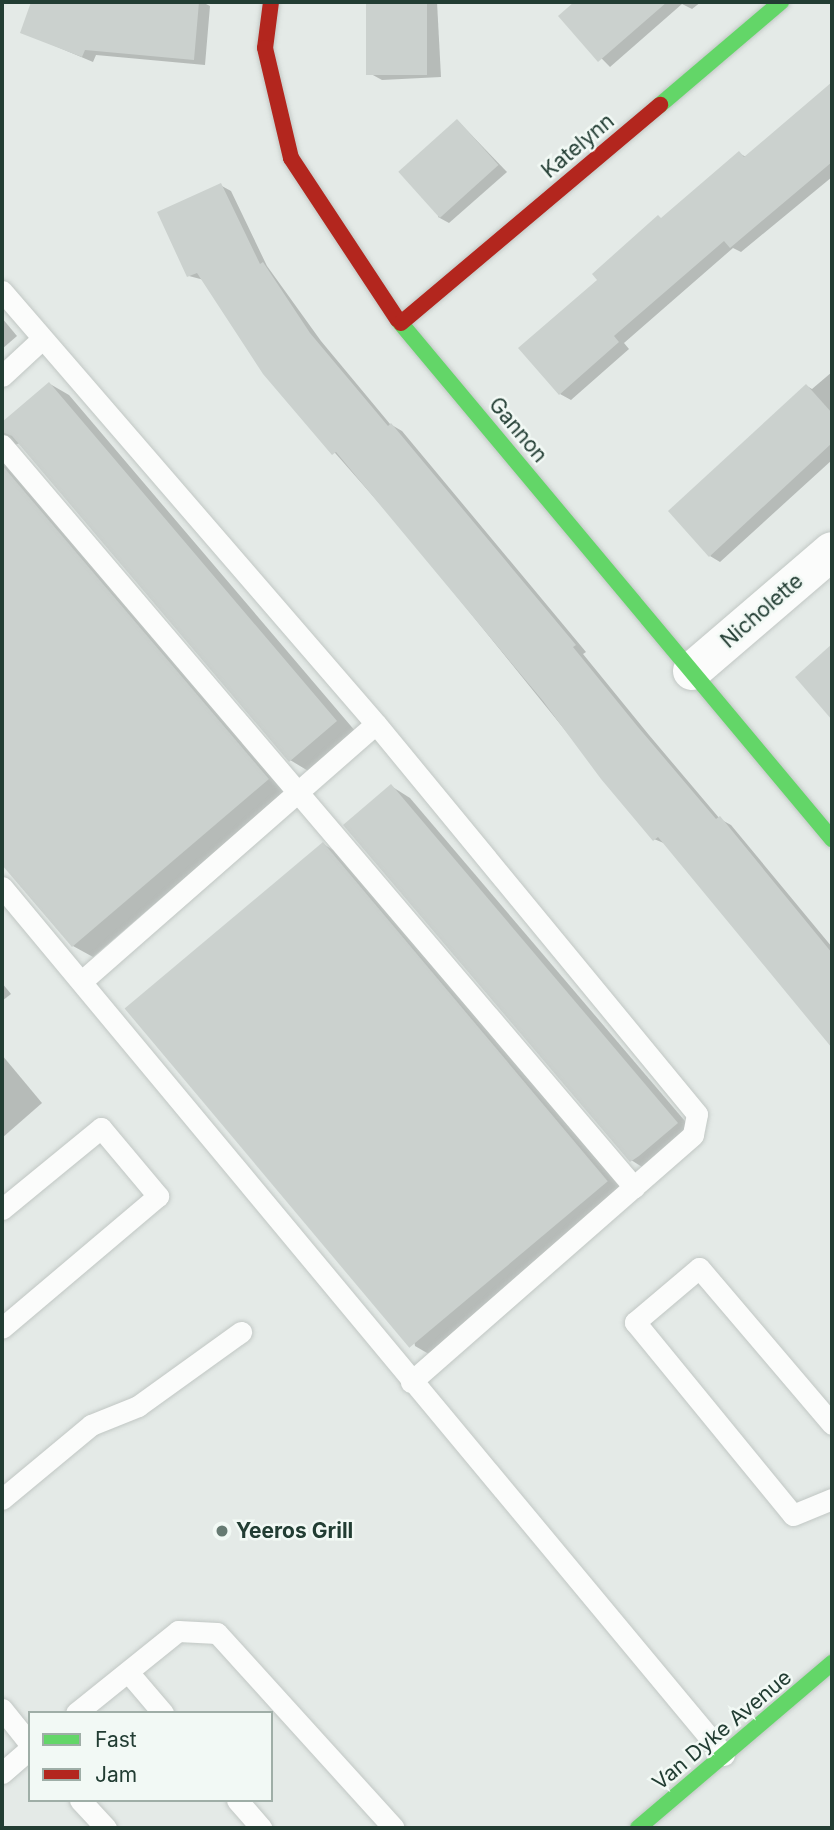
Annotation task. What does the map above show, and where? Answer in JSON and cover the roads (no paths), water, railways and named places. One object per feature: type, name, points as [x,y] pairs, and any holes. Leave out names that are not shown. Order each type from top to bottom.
[{"type":"street","name":"Gannon","points":[[271,2],[265,48],[291,158],[401,323],[832,839]]},
{"type":"street","name":"Katelynn","points":[[401,323],[781,2]]},
{"type":"street","name":"Nicholette","points":[[692,671],[832,551]]},
{"type":"street","name":"Van Dyke Avenue","points":[[639,1828],[832,1663]]},
{"type":"lane","points":[[2,291],[376,724],[697,1114],[693,1135],[411,1382]]},
{"type":"lane","points":[[2,376],[42,339]]},
{"type":"lane","points":[[2,445],[634,1187]]},
{"type":"lane","points":[[82,981],[376,724]]},
{"type":"lane","points":[[2,887],[411,1382],[724,1755]]},
{"type":"lane","points":[[2,1209],[102,1128],[158,1196],[2,1328]]},
{"type":"lane","points":[[832,1424],[699,1268],[635,1322],[793,1515],[832,1499]]},
{"type":"lane","points":[[2,1499],[91,1425],[138,1406],[241,1332]]},
{"type":"lane","points":[[79,1711],[178,1631],[217,1633],[394,1828]]},
{"type":"lane","points":[[128,1672],[161,1711]]},
{"type":"lane","points":[[2,1709],[28,1742]]},
{"type":"lane","points":[[2,1773],[28,1751]]},
{"type":"lane","points":[[82,1802],[106,1828]]},
{"type":"lane","points":[[239,1802],[261,1828]]},
{"type":"place","name":"Yeeros Grill","points":[[222,1531]]}]
